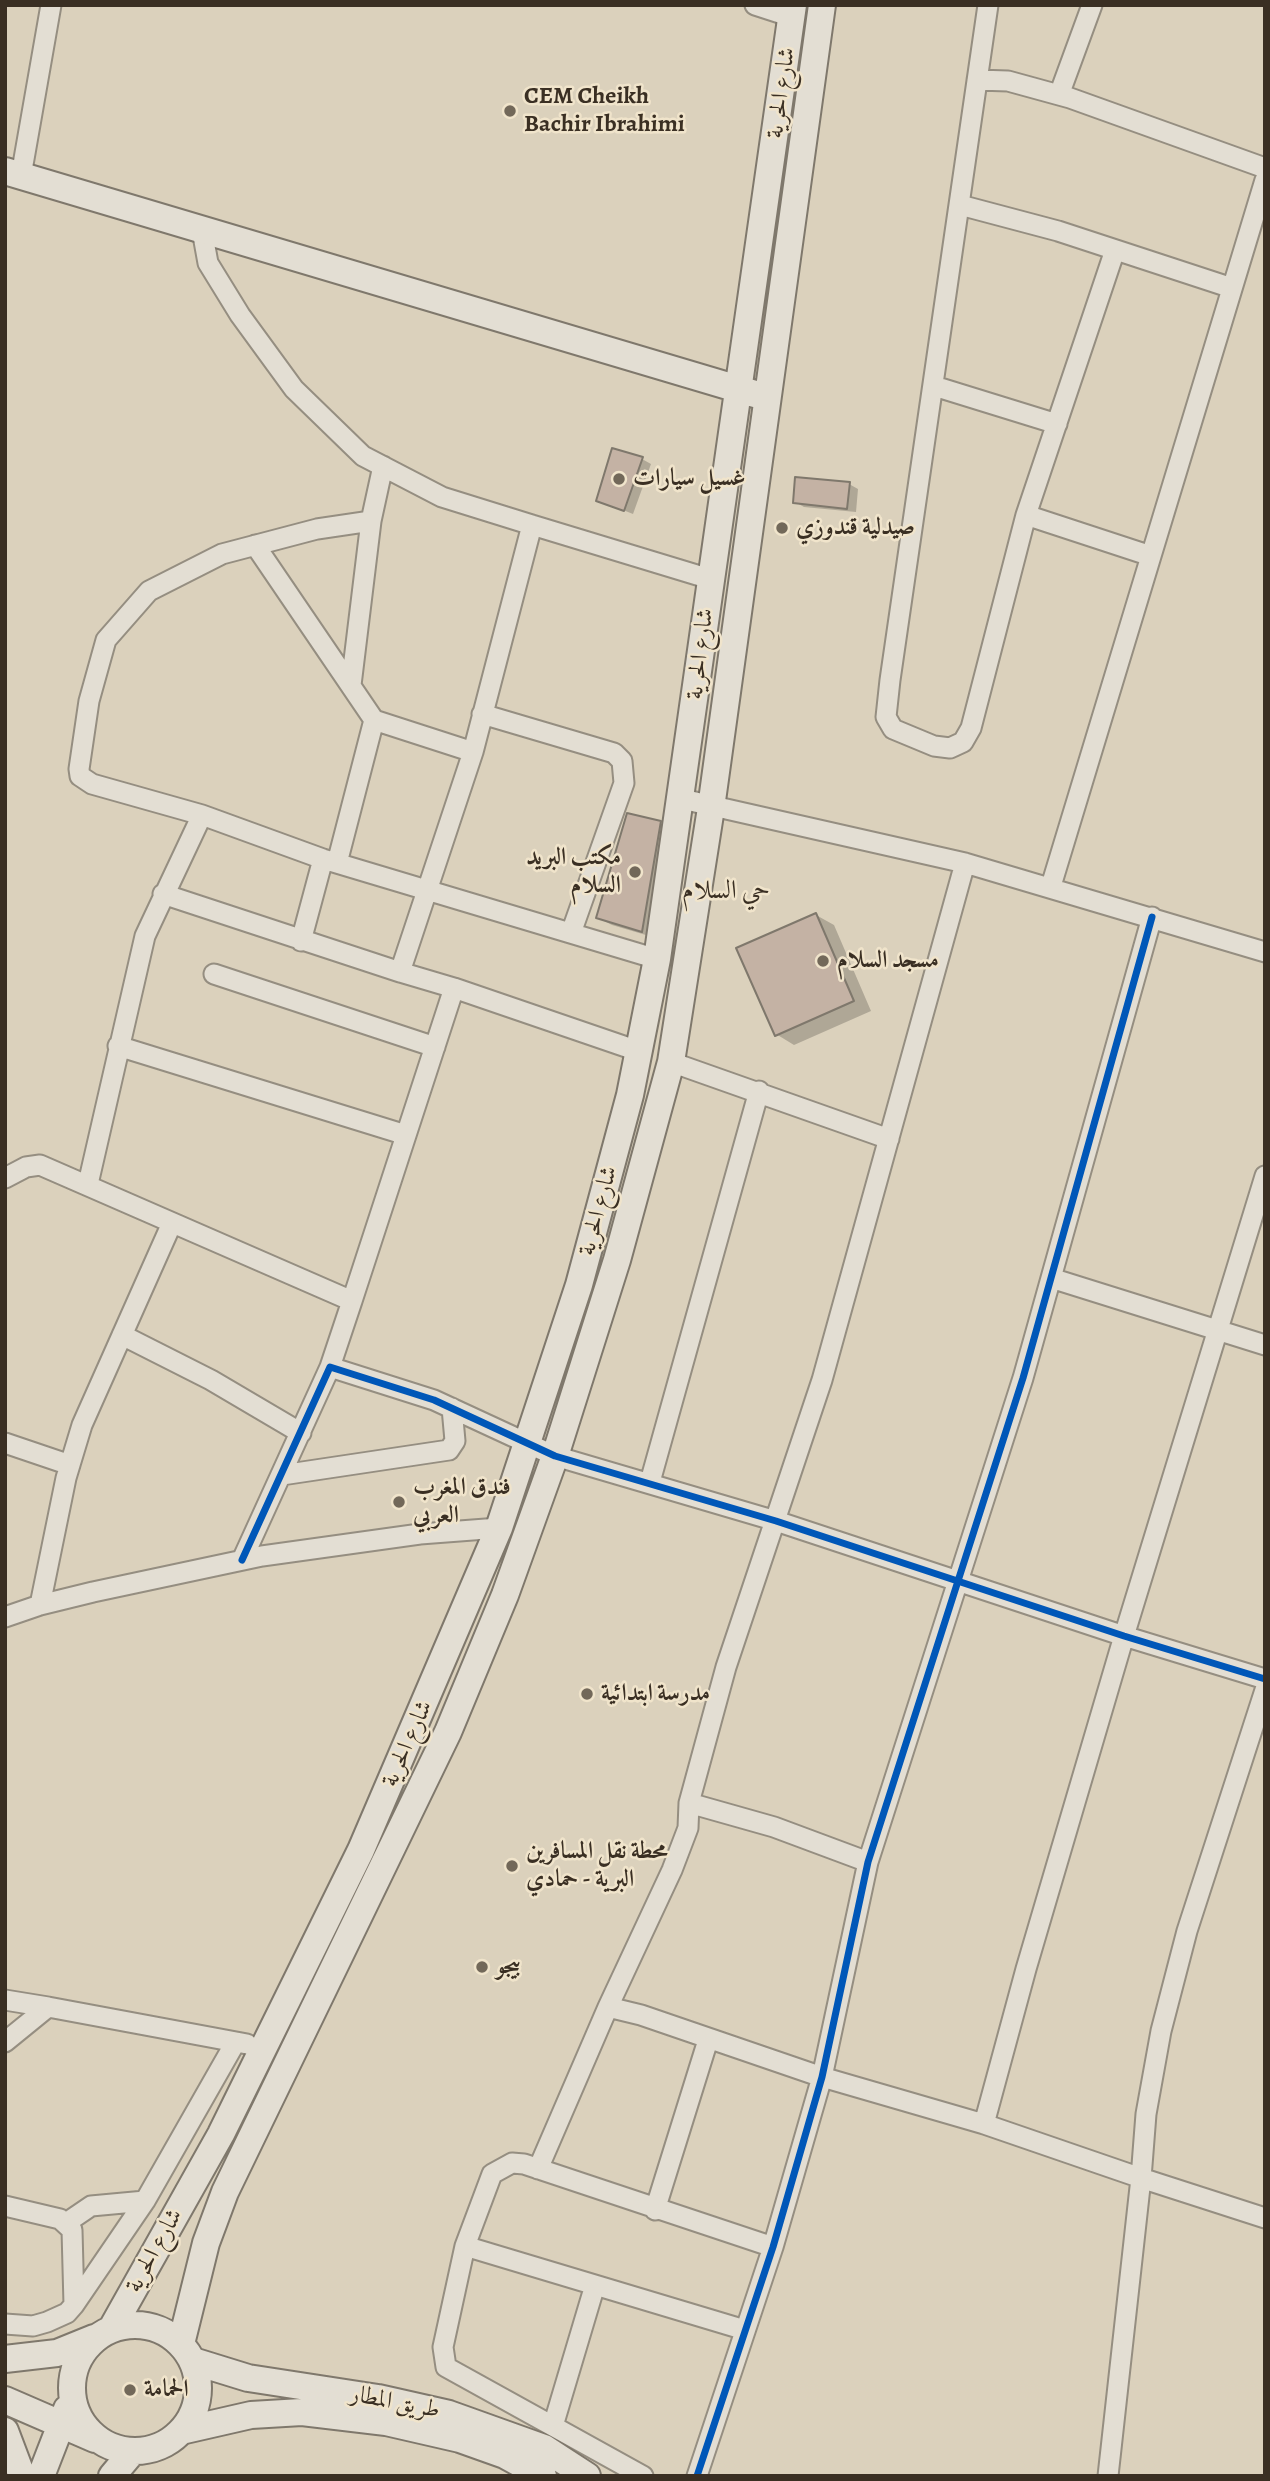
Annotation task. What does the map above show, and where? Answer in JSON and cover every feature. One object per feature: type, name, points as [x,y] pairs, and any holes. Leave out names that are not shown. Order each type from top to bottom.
[{"type":"main road","name":"شارع الحرية","points":[[187,2352],[199,2267],[225,2192],[447,1732],[505,1595],[555,1457],[603,1308],[671,1062],[711,808],[822,5]]},
{"type":"main road","name":"شارع الحرية","points":[[104,2333],[221,2134],[361,1850],[499,1528],[579,1285],[630,1095],[657,959],[682,799],[710,579],[741,390],[793,11]]},
{"type":"main road","points":[[13,173],[768,398]]},
{"type":"main road","points":[[5,2359],[57,2353],[130,2324],[149,2326],[166,2332],[187,2352],[198,2379],[198,2398],[192,2415],[181,2431],[155,2448],[133,2451],[111,2447],[5,2400]]},
{"type":"main road","points":[[41,2476],[59,2425],[72,2398],[75,2365],[83,2350],[104,2333]]},
{"type":"main road","name":"طريق المطار","points":[[187,2352],[248,2378],[379,2398],[450,2414],[544,2448],[587,2476]]},
{"type":"main road","points":[[72,2398],[77,2415],[97,2439]]},
{"type":"main road","name":"طريق المطار","points":[[181,2431],[251,2415],[302,2412],[374,2420],[460,2439],[505,2455],[543,2476]]},
{"type":"main road","points":[[5,2431],[22,2476]]},
{"type":"main road","points":[[112,2476],[133,2451]]},
{"type":"street","points":[[13,173],[51,5]]},
{"type":"street","points":[[755,5],[793,11]]},
{"type":"street","points":[[988,5],[886,717],[893,729],[934,746],[950,748],[963,742],[971,728],[1026,515],[1115,250]]},
{"type":"street","points":[[1059,95],[1092,5]]},
{"type":"street","points":[[977,80],[1008,81],[1059,95],[1265,168]]},
{"type":"street","points":[[1051,886],[1265,180]]},
{"type":"street","points":[[960,205],[1115,250],[1232,288]]},
{"type":"street","points":[[202,230],[208,263],[240,315],[294,389],[363,456],[442,497],[710,579]]},
{"type":"street","points":[[934,386],[1057,424]]},
{"type":"street","points":[[351,685],[371,522],[383,466]]},
{"type":"street","points":[[1026,515],[1151,556]]},
{"type":"street","points":[[371,522],[317,529],[222,554],[149,591],[106,640],[89,701],[79,769],[85,781],[202,815],[330,861],[429,892],[657,959]]},
{"type":"street","points":[[400,972],[429,892],[473,752],[532,525]]},
{"type":"street","points":[[255,545],[374,720],[473,752]]},
{"type":"street","points":[[481,714],[614,753],[622,761],[624,783],[571,933]]},
{"type":"street","points":[[301,942],[330,861],[374,720]]},
{"type":"street","points":[[682,799],[711,808],[965,863],[1051,886],[1265,952]]},
{"type":"street","points":[[88,1184],[145,936],[202,815]]},
{"type":"street","points":[[538,2169],[608,2007],[672,1870],[688,1828],[689,1803],[726,1667],[822,1380],[965,863]]},
{"type":"street","points":[[163,894],[301,942],[454,988],[638,1051]]},
{"type":"street","points":[[697,2476],[773,2247],[822,2077],[868,1863],[1023,1378],[1152,917]]},
{"type":"street","points":[[214,974],[435,1047]]},
{"type":"street","points":[[242,1560],[330,1367],[454,988]]},
{"type":"street","points":[[118,1046],[407,1135]]},
{"type":"street","points":[[671,1062],[890,1139]]},
{"type":"street","points":[[650,1482],[759,1091]]},
{"type":"street","points":[[5,1178],[26,1167],[40,1165],[352,1301]]},
{"type":"street","points":[[984,2124],[1026,1969],[1124,1636],[1265,1176]]},
{"type":"street","points":[[40,1605],[70,1465],[82,1425],[172,1223]]},
{"type":"street","points":[[1051,1278],[1265,1345]]},
{"type":"street","points":[[121,1335],[211,1380],[301,1433]]},
{"type":"street","points":[[330,1367],[379,1380],[452,1408],[555,1457],[650,1482],[776,1521],[1124,1636],[1265,1679]]},
{"type":"street","points":[[282,1475],[449,1450],[455,1441],[452,1408]]},
{"type":"street","points":[[5,1443],[70,1465]]},
{"type":"street","points":[[5,1617],[40,1605],[242,1560],[420,1534],[499,1528]]},
{"type":"street","points":[[1108,2476],[1146,2114],[1161,2031],[1187,1931],[1265,1690]]},
{"type":"street","points":[[689,1803],[774,1827],[868,1863]]},
{"type":"street","points":[[5,2000],[235,2043],[267,2044]]},
{"type":"street","points":[[5,2042],[48,2007]]},
{"type":"street","points":[[608,2007],[641,2015],[822,2077],[984,2124],[1265,2218]]},
{"type":"street","points":[[656,2210],[708,2040]]},
{"type":"street","points":[[5,2324],[33,2326],[67,2313],[74,2305],[145,2201],[235,2043]]},
{"type":"street","points":[[643,2476],[446,2367],[443,2347],[465,2246],[492,2174],[512,2162],[773,2247]]},
{"type":"street","points":[[66,2223],[91,2206],[145,2201]]},
{"type":"street","points":[[5,2206],[66,2223],[74,2239],[74,2305]]},
{"type":"street","points":[[465,2246],[744,2330]]},
{"type":"street","points":[[553,2426],[594,2285]]},
{"type":"building","name":"غسيل سيارات","points":[[612,448],[643,457],[624,511],[596,501]]},
{"type":"building","name":"غسيل سيارات","points":[[795,477],[850,482],[847,509],[793,503]]},
{"type":"building","name":"مكتب البريد السلام","points":[[627,813],[661,821],[642,932],[596,918]]},
{"type":"building","points":[[816,913],[854,1001],[775,1036],[736,948]]},
{"type":"cycle path","points":[[697,2476],[773,2247],[822,2077],[868,1862],[1023,1378],[1152,917]]},
{"type":"cycle path","points":[[242,1560],[330,1367],[434,1400],[555,1456],[776,1521],[1124,1636],[1265,1679]]},
{"type":"place","name":"CEM Cheikh Bachir Ibrahimi","points":[[510,111]]},
{"type":"place","name":"غسيل سيارات","points":[[619,479]]},
{"type":"place","name":"صيدلية قندوزي","points":[[782,528]]},
{"type":"place","name":"مكتب البريد السلام","points":[[635,872]]},
{"type":"place","name":"مسجد السلام","points":[[823,961]]},
{"type":"place","name":"فندق المغرب العربي","points":[[399,1502]]},
{"type":"place","name":"مدرسة ابتدائية","points":[[587,1694]]},
{"type":"place","name":"محطة نقل المسافرين البرية - حمادي","points":[[512,1866]]},
{"type":"place","name":"بيجو","points":[[482,1967]]},
{"type":"place","name":"الحمامة","points":[[130,2390]]},
{"type":"district","name":"حي السلام","points":[[726,892]]}]
